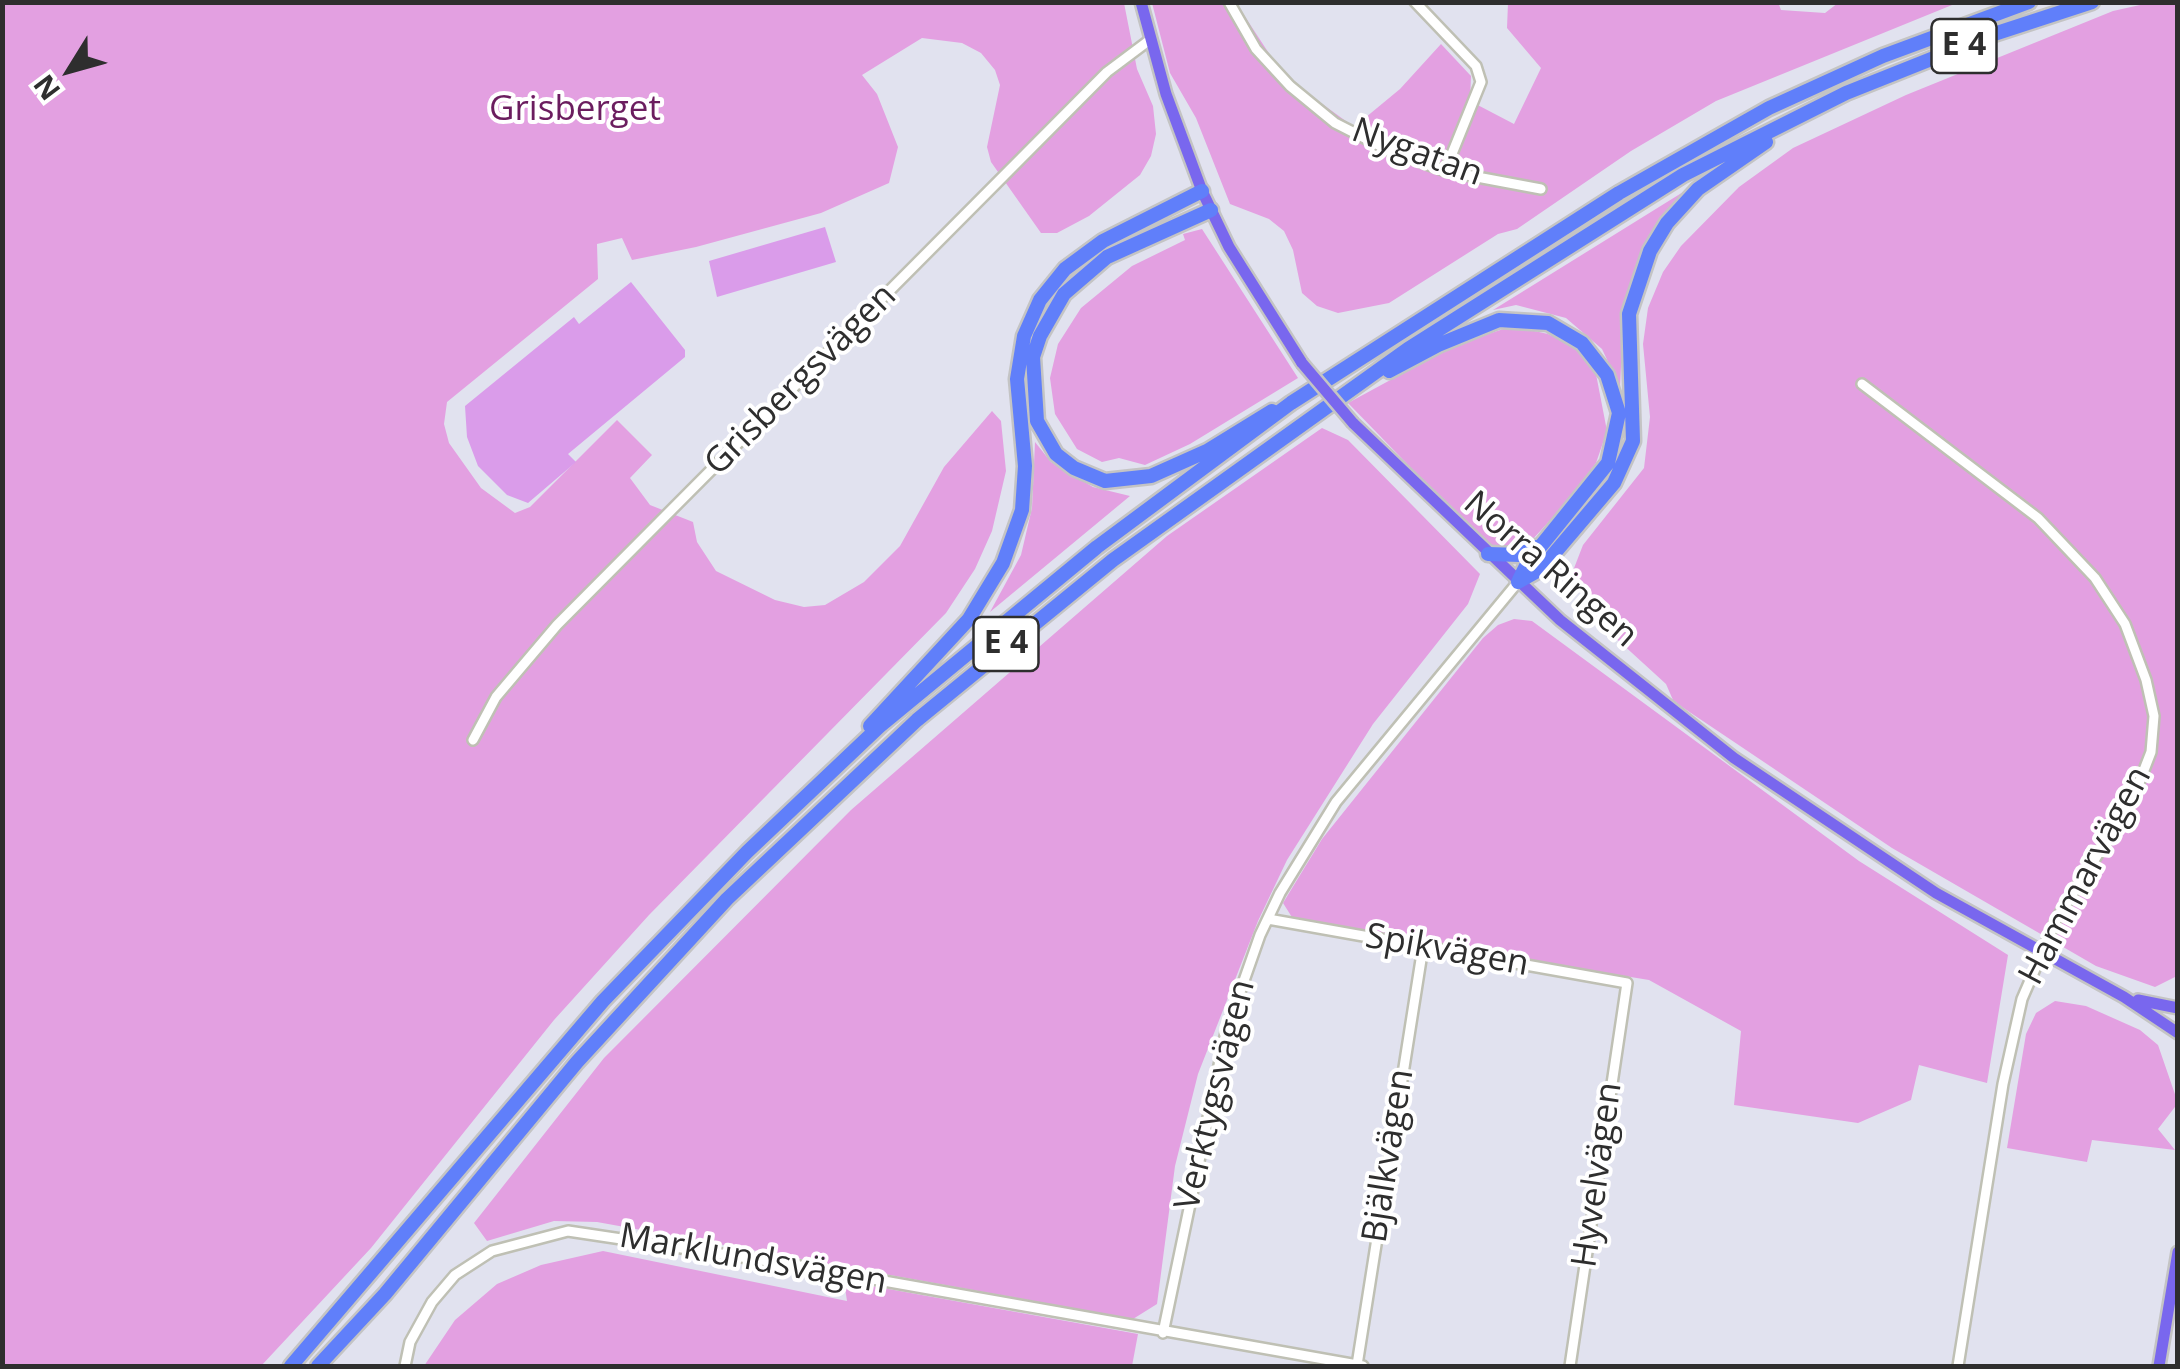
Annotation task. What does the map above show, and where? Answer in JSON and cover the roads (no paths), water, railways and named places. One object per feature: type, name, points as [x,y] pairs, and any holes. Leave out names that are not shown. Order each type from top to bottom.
[{"type":"highway","name":"E 4","points":[[291,1366],[604,1001],[842,762],[1083,558],[1292,404],[1618,193],[1770,108],[1884,56],[2029,2]]},
{"type":"highway","name":"E 4","points":[[318,1366],[385,1294],[655,974],[808,820],[1011,639],[1218,482],[1356,384],[1554,254],[1684,176],[1839,96],[1994,34],[2092,2]]},
{"type":"highway","name":"E 4","points":[[1518,582],[1541,569],[1614,483],[1632,441],[1629,314],[1637,282],[1667,223],[1698,189],[1738,158],[1839,96]]},
{"type":"highway","name":"E 4","points":[[842,762],[882,710],[969,618],[1004,563],[1022,510],[1024,481],[1017,379],[1024,336],[1040,300],[1065,269],[1103,242],[1202,192]]},
{"type":"highway","name":"E 4","points":[[1211,210],[1107,257],[1064,294],[1040,336],[1033,358],[1033,403],[1043,437],[1074,468],[1105,480],[1151,476],[1207,451],[1254,418],[1292,404]]},
{"type":"highway","name":"E 4","points":[[1356,384],[1499,320],[1548,324],[1582,342],[1607,374],[1619,413],[1608,463],[1540,546],[1518,582]]},
{"type":"highway","points":[[1488,554],[1520,555],[1540,546]]},
{"type":"main road","name":"Norra Ringen","points":[[1141,2],[1150,39],[1211,210],[1262,302],[1302,363],[1353,423],[1518,582],[1748,768],[1936,893],[2124,997],[2178,1033]]},
{"type":"main road","name":"Norra Ringen","points":[[2124,997],[2178,1008]]},
{"type":"main road","points":[[2158,1366],[2178,1252]]},
{"type":"street","name":"Nygatan","points":[[1229,2],[1256,48],[1290,86],[1335,123],[1388,150],[1445,171],[1541,190]]},
{"type":"street","points":[[1416,2],[1476,66],[1481,82],[1445,171]]},
{"type":"street","name":"Grisbergsvägen","points":[[472,740],[496,696],[557,625],[1107,72],[1150,39]]},
{"type":"street","name":"Hammarvägen","points":[[1862,384],[2038,518],[2095,578],[2124,624],[2146,680],[2154,716],[2151,752],[2132,801],[2057,918],[2022,999],[2003,1084],[1958,1366]]},
{"type":"street","name":"Verktygsvägen","points":[[1163,1333],[1226,1032],[1268,919],[1336,802],[1518,582]]},
{"type":"street","name":"Spikvägen","points":[[1268,919],[1627,983]]},
{"type":"street","name":"Bjälkvägen","points":[[1360,1366],[1424,946]]},
{"type":"street","name":"Hyvelvägen","points":[[1570,1366],[1627,983]]},
{"type":"street","name":"Marklundsvägen","points":[[405,1366],[410,1342],[432,1302],[455,1275],[492,1251],[568,1230],[788,1264],[1360,1366]]},
{"type":"park label","name":"Grisberget","points":[[575,110]]}]
